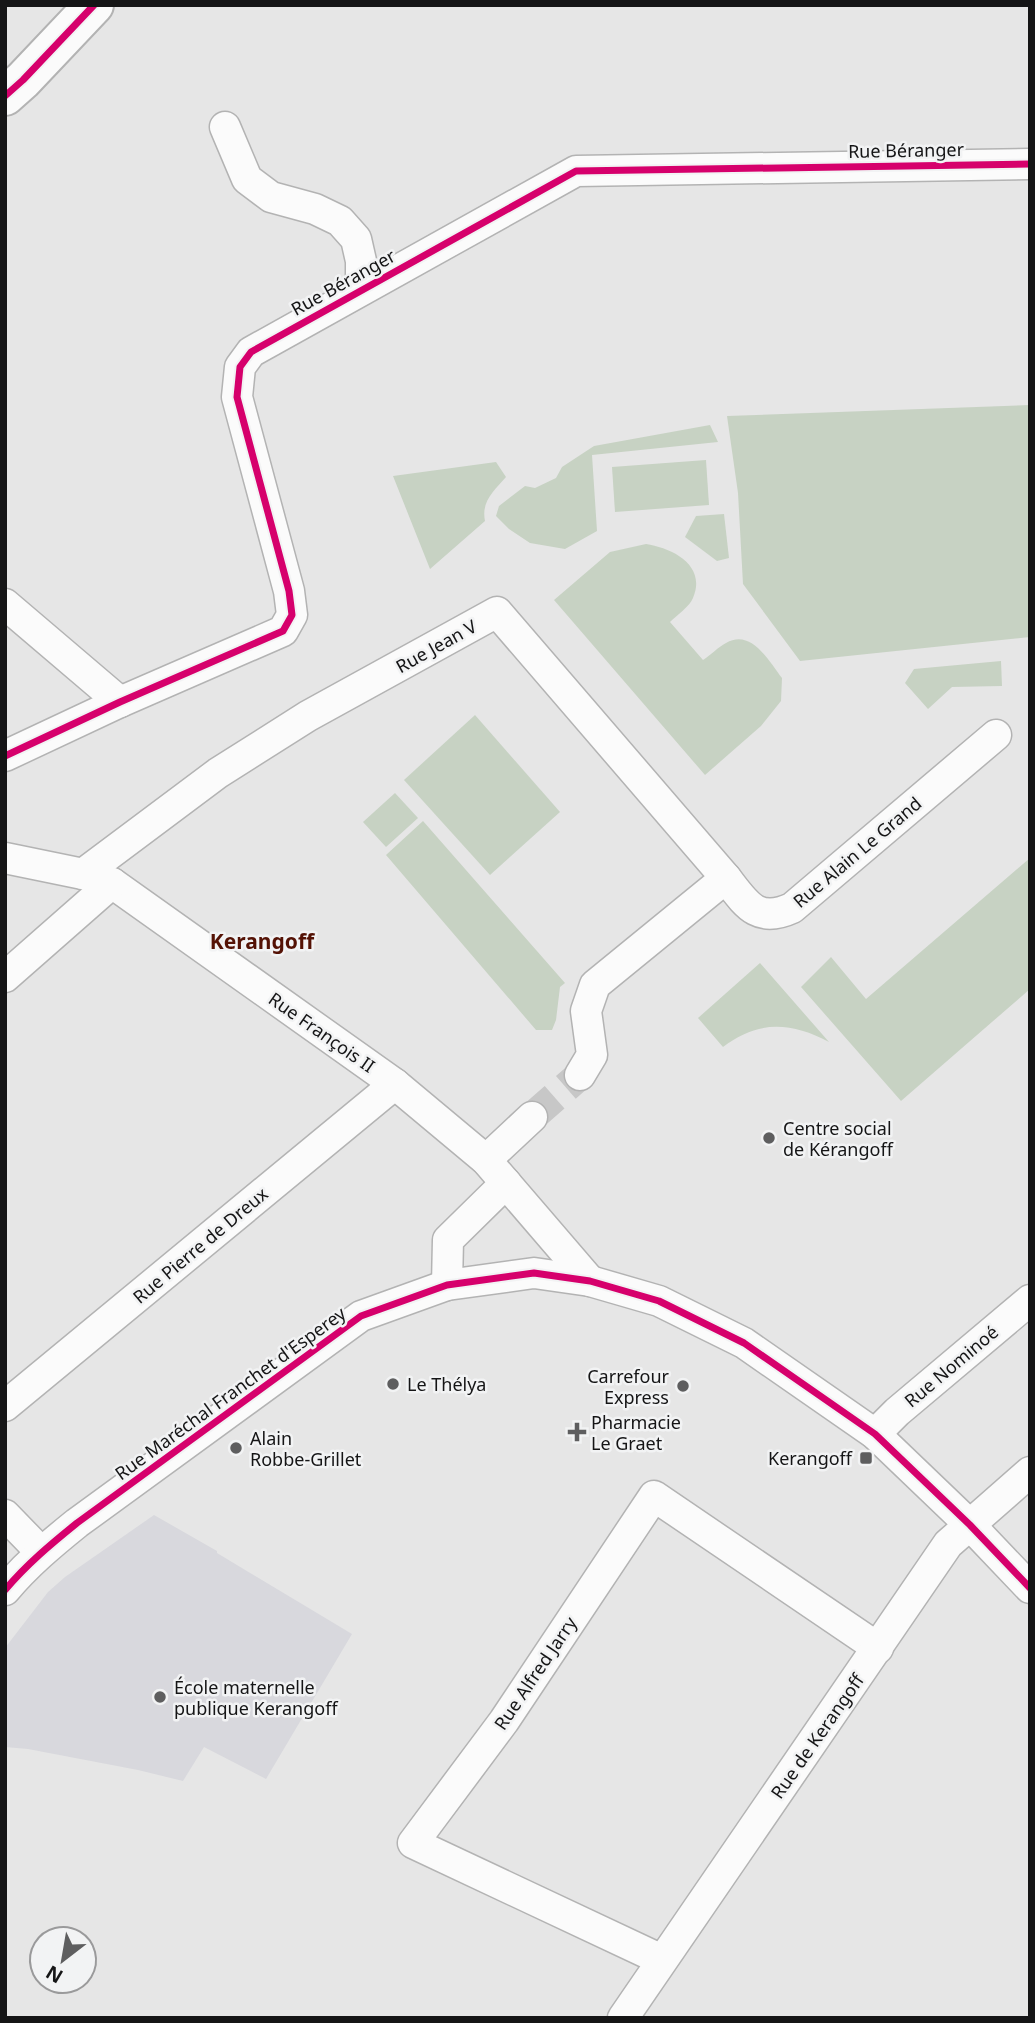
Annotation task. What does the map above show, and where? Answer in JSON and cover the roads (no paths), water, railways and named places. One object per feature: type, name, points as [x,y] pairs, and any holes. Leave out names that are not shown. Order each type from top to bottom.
[{"type":"street","points":[[5,96],[94,5]]},
{"type":"street","name":"Rue Béranger","points":[[225,127],[247,180],[271,197],[315,209],[340,221],[356,239],[361,261],[361,290]]},
{"type":"street","name":"Rue Béranger","points":[[5,756],[283,631],[292,615],[289,591],[237,397],[240,367],[251,352],[576,171],[1030,164]]},
{"type":"street","points":[[5,604],[120,702]]},
{"type":"street","name":"Rue Jean V","points":[[83,874],[218,773],[308,716],[497,612],[726,878]]},
{"type":"street","name":"Rue Alain Le Grand","points":[[726,878],[743,901],[762,914],[779,914],[792,908],[996,735]]},
{"type":"street","name":"Rue François II","points":[[5,858],[83,874],[112,883],[395,1084],[486,1160],[590,1281]]},
{"type":"street","points":[[580,1075],[593,1055],[586,1011],[595,985],[726,878]]},
{"type":"street","points":[[5,977],[112,883]]},
{"type":"street","name":"Rue Pierre de Dreux","points":[[5,1406],[395,1084]]},
{"type":"street","points":[[486,1160],[531,1116]]},
{"type":"street","points":[[447,1285],[448,1240],[506,1183]]},
{"type":"street","name":"Rue Maréchal Franchet d'Esperey","points":[[5,1590],[41,1552],[77,1523],[361,1316],[447,1285],[534,1273],[590,1281],[659,1301],[744,1343],[875,1434],[970,1525],[1030,1588]]},
{"type":"street","name":"Rue Nominoé","points":[[875,1434],[897,1412],[1030,1300]]},
{"type":"street","name":"Rue de Kerangoff","points":[[623,2018],[948,1544],[1030,1472]]},
{"type":"street","name":"Rue Alfred Jarry","points":[[662,1960],[413,1843],[504,1721],[654,1496],[878,1648]]},
{"type":"street","points":[[5,1515],[41,1552]]},
{"type":"tunnel","points":[[532,1117],[580,1075]]},
{"type":"place","name":"Centre social de Kérangoff","points":[[769,1138]]},
{"type":"place","name":"Le Thélya","points":[[393,1384]]},
{"type":"place","name":"Carrefour Express","points":[[683,1386]]},
{"type":"place","name":"Pharmacie Le Graet","points":[[577,1432]]},
{"type":"place","name":"Alain Robbe-Grillet","points":[[236,1448]]},
{"type":"place","name":"Kerangoff","points":[[866,1458]]},
{"type":"place","name":"École maternelle publique Kerangoff","points":[[160,1697]]},
{"type":"district","name":"Kerangoff","points":[[262,941]]}]
